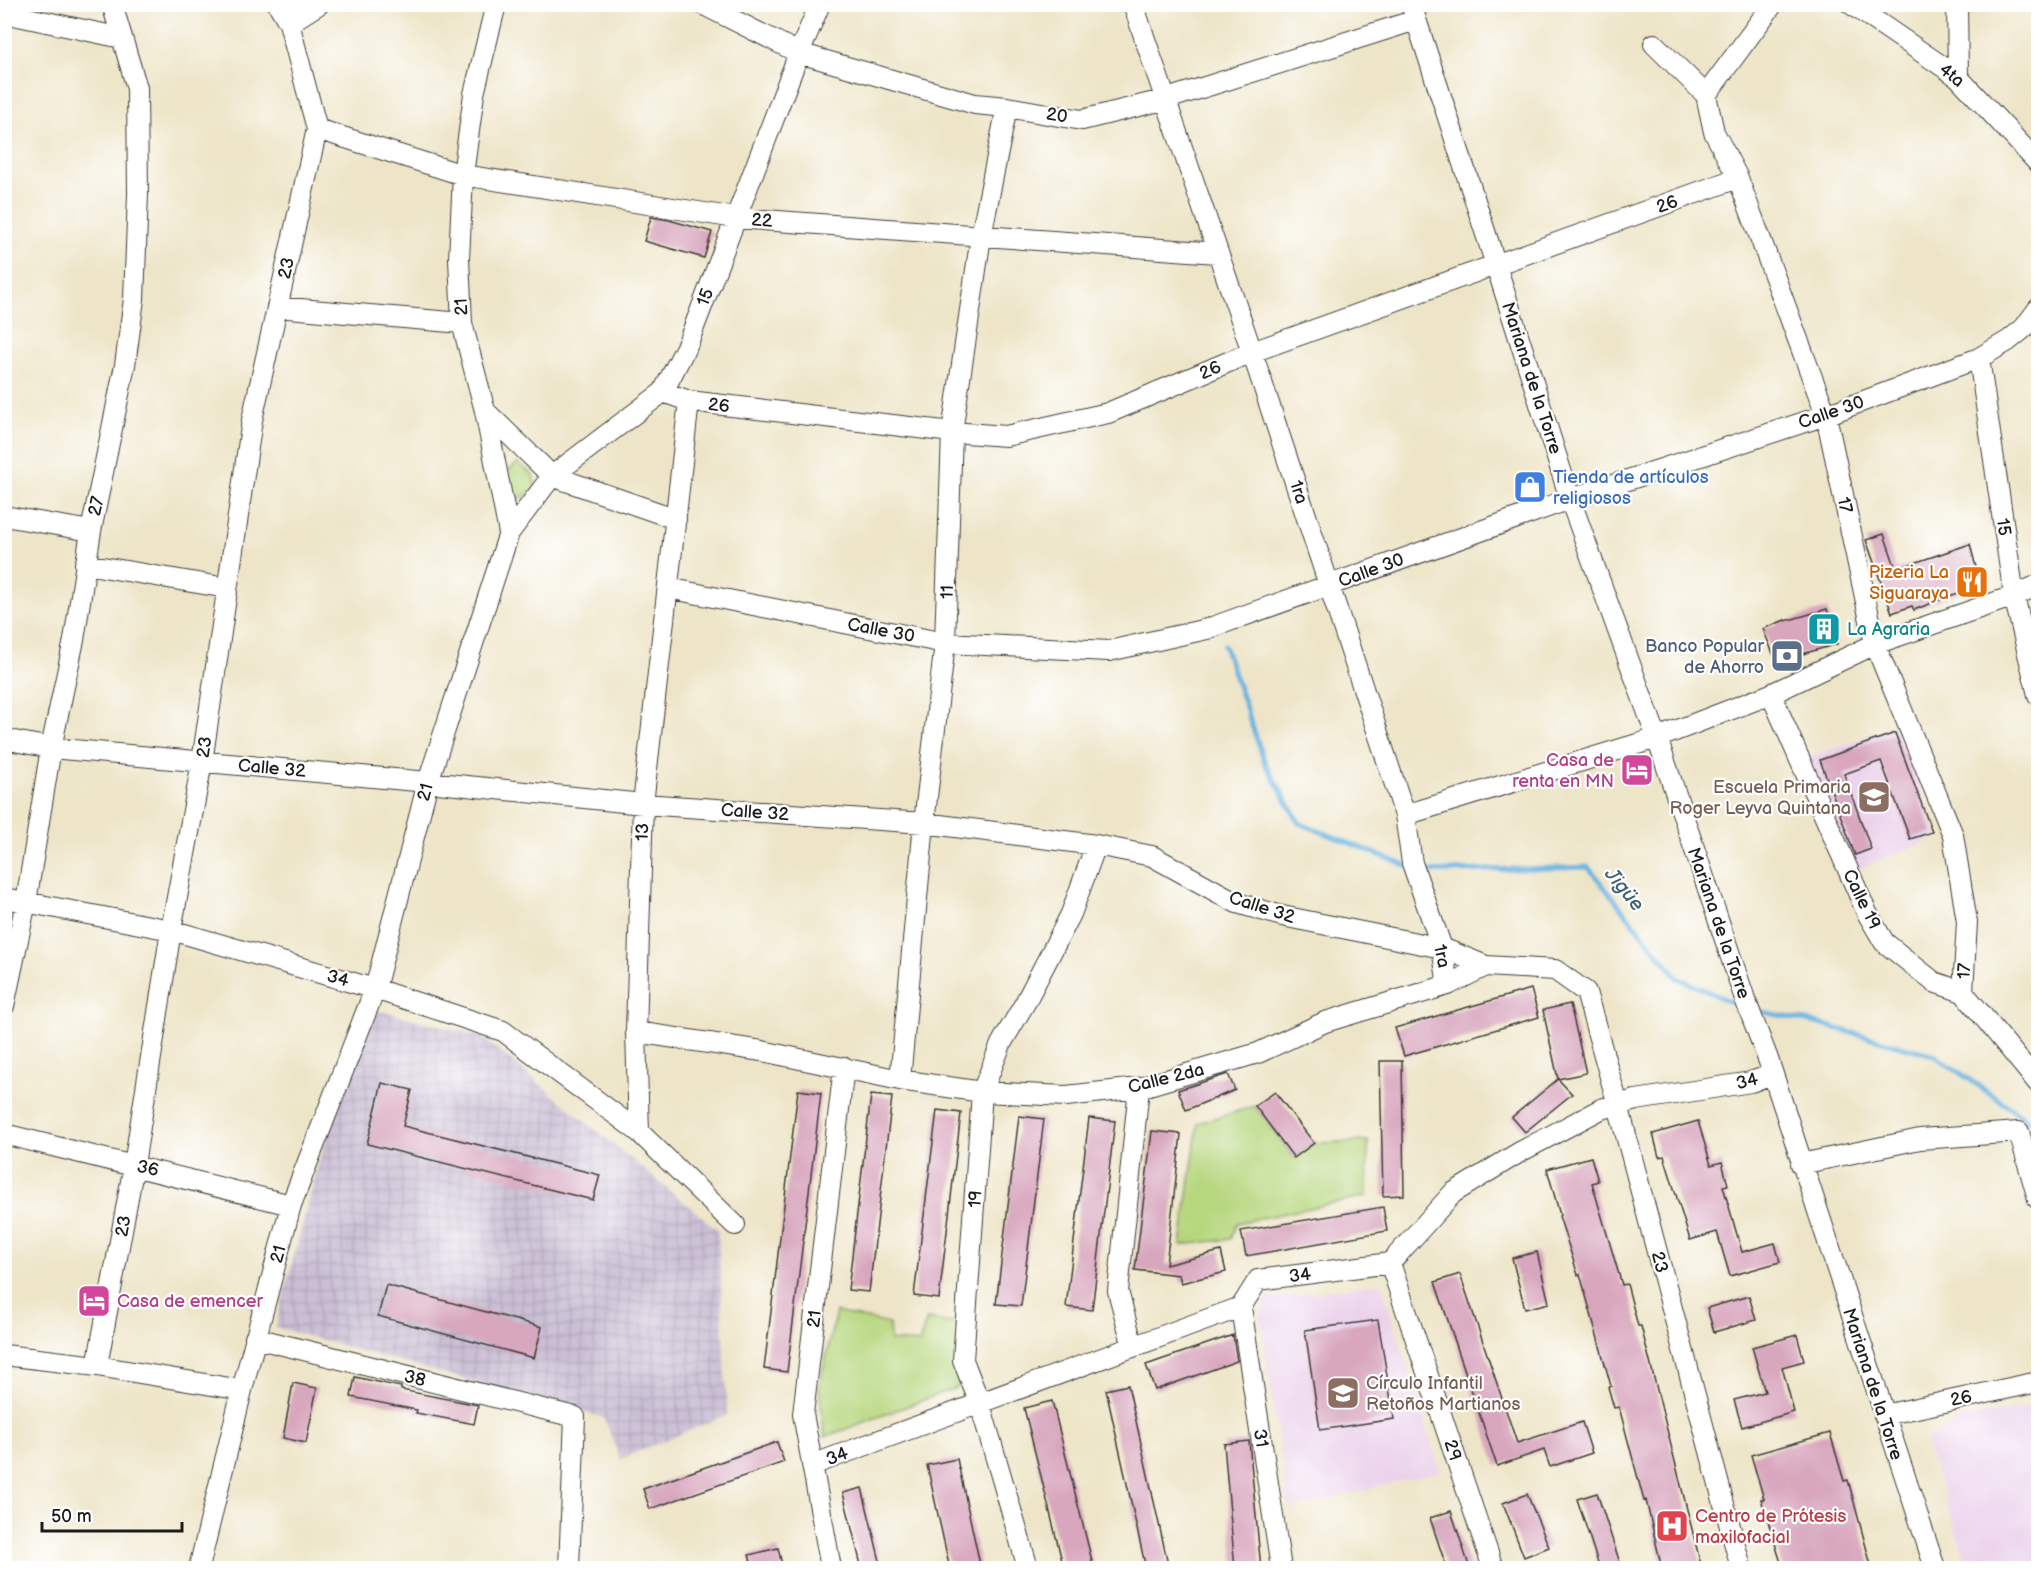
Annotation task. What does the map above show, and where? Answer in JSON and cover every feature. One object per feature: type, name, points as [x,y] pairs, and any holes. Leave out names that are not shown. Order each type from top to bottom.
[{"type":"street","name":"27","points":[[4,1006],[26,902],[51,748],[74,640],[91,531],[125,365],[134,299],[138,194],[137,88],[112,4]]},
{"type":"street","points":[[279,4],[290,23],[317,129]]},
{"type":"street","points":[[290,23],[319,4]]},
{"type":"street","name":"21","points":[[199,1569],[255,1338],[291,1204],[375,989],[428,782],[509,533],[485,411],[462,323],[459,259],[463,175],[474,94],[496,4]]},
{"type":"street","name":"20","points":[[702,4],[799,53],[975,104],[1082,120],[1167,99],[1414,12]]},
{"type":"street","name":"15","points":[[509,533],[552,476],[663,392],[688,343],[820,4]]},
{"type":"street","name":"1ra","points":[[1133,4],[1330,585],[1404,815],[1415,871],[1442,948],[1448,985]]},
{"type":"street","points":[[1654,44],[1706,95],[1773,4]]},
{"type":"street","name":"4ta","points":[[1851,4],[1958,77],[2038,163]]},
{"type":"street","points":[[1957,4],[1958,77]]},
{"type":"street","name":"Mariana de la Torre","points":[[1414,12],[1570,499],[1657,738],[1772,1074],[1935,1569]]},
{"type":"street","points":[[4,13],[122,38]]},
{"type":"street","name":"17","points":[[1706,95],[1714,132],[1738,178],[1826,415],[1875,644],[1953,836],[1967,922],[1963,992]]},
{"type":"street","name":"11","points":[[900,1080],[924,822],[945,642],[951,432],[981,236],[1007,107]]},
{"type":"street","name":"22","points":[[317,129],[463,175],[736,218],[1217,253]]},
{"type":"street","name":"23","points":[[97,1366],[134,1165],[171,930],[202,762],[252,420],[317,129]]},
{"type":"street","name":"26","points":[[663,392],[689,401],[951,432],[1006,436],[1108,413],[1252,352],[1738,178]]},
{"type":"street","points":[[277,307],[462,323]]},
{"type":"street","name":"Calle 30","points":[[668,588],[945,642],[1108,651],[1207,629],[1570,499],[1826,415],[1979,358],[2008,341],[2024,328],[2038,309]]},
{"type":"street","name":"15","points":[[1979,358],[2014,596],[2038,695]]},
{"type":"street","name":"13","points":[[639,1132],[636,1032],[643,804],[689,401]]},
{"type":"street","points":[[485,411],[552,476],[676,519]]},
{"type":"street","points":[[4,516],[91,531]]},
{"type":"street","points":[[85,564],[227,588]]},
{"type":"street","points":[[1404,815],[1657,738],[1771,694],[1875,644],[2014,596],[2038,585]]},
{"type":"street","name":"Calle 19","points":[[1771,694],[1867,912],[1884,942],[1934,982],[1963,992]]},
{"type":"street","name":"Calle 32","points":[[4,739],[51,748],[643,804],[924,822],[1096,845],[1152,856],[1237,903],[1282,916],[1442,948],[1486,966]]},
{"type":"street","name":"19","points":[[1028,1569],[980,1404],[963,1360],[982,1092],[1001,1044],[1071,914],[1096,845]]},
{"type":"street","name":"34","points":[[4,898],[171,930],[375,989],[503,1030],[639,1132]]},
{"type":"street","name":"Calle 2da","points":[[636,1032],[762,1051],[900,1080],[982,1092],[1066,1096],[1139,1088],[1258,1053],[1325,1022],[1448,985],[1486,966],[1555,970]]},
{"type":"street","name":"23","points":[[1555,970],[1586,992],[1741,1569]]},
{"type":"street","points":[[1963,992],[2038,1083]]},
{"type":"street","name":"21","points":[[831,1569],[803,1414],[844,1067]]},
{"type":"street","name":"34","points":[[812,1465],[1241,1307],[1258,1280],[1390,1263],[1453,1193],[1520,1152],[1601,1109],[1636,1100],[1751,1082],[1772,1074]]},
{"type":"street","points":[[1133,1347],[1118,1291],[1139,1088]]},
{"type":"street","points":[[639,1132],[735,1225]]},
{"type":"street","points":[[1801,1164],[1920,1138],[2019,1132],[2038,1199]]},
{"type":"street","name":"36","points":[[4,1134],[291,1204]]},
{"type":"street","name":"29","points":[[1390,1263],[1492,1569]]},
{"type":"street","name":"31","points":[[1241,1307],[1281,1569]]},
{"type":"street","name":"38","points":[[255,1338],[575,1417],[569,1569]]},
{"type":"street","points":[[4,1355],[97,1366],[242,1390]]},
{"type":"street","name":"26","points":[[1884,1415],[2038,1382]]},
{"type":"shaded area","name":"Escuela Primaria Roger Leyva Quintana","points":[[1897,726],[1938,837],[1855,870],[1809,757]]},
{"type":"shaded area","points":[[361,1006],[481,1036],[718,1230],[727,1415],[620,1459],[604,1418],[275,1327]]},
{"type":"shaded area","name":"Círculo Infantil Retoños Martianos","points":[[1381,1283],[1440,1471],[1289,1509],[1260,1315],[1265,1300]]},
{"type":"shaded area","points":[[2038,1405],[2038,1568],[1969,1568],[1925,1441],[1960,1419]]},
{"type":"green space","points":[[518,463],[533,475],[536,489],[519,499],[505,487],[505,473]]},
{"type":"green space","points":[[1255,1106],[1294,1158],[1314,1143],[1368,1141],[1367,1196],[1237,1223],[1231,1239],[1181,1245],[1198,1123]]},
{"type":"green space","points":[[836,1312],[889,1324],[890,1341],[919,1343],[927,1319],[959,1324],[958,1387],[825,1437],[819,1388]]},
{"type":"building","points":[[651,217],[712,232],[704,258],[644,241]]},
{"type":"building","points":[[1884,534],[1896,569],[1970,544],[1981,587],[1952,595],[1914,610],[1912,606],[1892,613],[1866,540]]},
{"type":"building","points":[[1827,609],[1837,644],[1799,655],[1801,659],[1779,668],[1763,629],[1785,620]]},
{"type":"building","points":[[1895,733],[1932,832],[1910,839],[1881,761],[1844,774],[1871,849],[1855,855],[1820,760]]},
{"type":"building","points":[[1531,989],[1539,1017],[1404,1056],[1395,1028]]},
{"type":"building","points":[[1570,1004],[1586,1073],[1558,1079],[1543,1010]]},
{"type":"building","points":[[1380,1061],[1402,1061],[1404,1195],[1383,1196]]},
{"type":"building","points":[[1228,1074],[1235,1090],[1186,1110],[1178,1090]]},
{"type":"building","points":[[1558,1079],[1572,1094],[1525,1132],[1512,1117]]},
{"type":"building","points":[[382,1083],[412,1090],[403,1126],[600,1175],[593,1200],[367,1144]]},
{"type":"building","points":[[798,1090],[821,1093],[787,1372],[764,1369]]},
{"type":"building","points":[[1275,1092],[1314,1143],[1294,1158],[1255,1106]]},
{"type":"building","points":[[871,1095],[892,1097],[869,1292],[848,1290]]},
{"type":"building","points":[[937,1110],[961,1113],[939,1299],[914,1296]]},
{"type":"building","points":[[1019,1116],[1044,1119],[1021,1306],[996,1304]]},
{"type":"building","points":[[1089,1118],[1115,1121],[1092,1310],[1066,1307]]},
{"type":"building","points":[[1698,1121],[1711,1165],[1722,1162],[1728,1185],[1723,1186],[1742,1252],[1775,1243],[1780,1262],[1730,1276],[1717,1232],[1690,1240],[1664,1156],[1659,1157],[1653,1134]]},
{"type":"building","points":[[1152,1131],[1181,1134],[1166,1265],[1221,1251],[1226,1272],[1181,1283],[1179,1275],[1135,1270]]},
{"type":"building","points":[[1591,1157],[1598,1181],[1592,1183],[1622,1285],[1627,1284],[1638,1326],[1641,1326],[1702,1569],[1662,1569],[1646,1500],[1644,1501],[1619,1407],[1614,1408],[1608,1387],[1611,1386],[1580,1274],[1578,1275],[1559,1216],[1547,1169]]},
{"type":"building","points":[[1383,1207],[1387,1231],[1246,1256],[1241,1231]]},
{"type":"building","points":[[1537,1252],[1549,1303],[1525,1309],[1512,1258]]},
{"type":"building","points":[[1460,1274],[1517,1443],[1582,1422],[1592,1453],[1550,1467],[1544,1450],[1497,1466],[1435,1282]]},
{"type":"building","points":[[386,1285],[542,1327],[534,1358],[378,1316]]},
{"type":"building","points":[[1749,1296],[1756,1320],[1714,1332],[1707,1308]]},
{"type":"building","points":[[1378,1320],[1394,1419],[1320,1430],[1305,1330]]},
{"type":"building","points":[[1233,1335],[1237,1361],[1155,1390],[1146,1365]]},
{"type":"building","points":[[1797,1335],[1804,1361],[1782,1367],[1794,1412],[1742,1427],[1734,1400],[1765,1392],[1752,1347]]},
{"type":"building","points":[[355,1377],[401,1387],[401,1390],[478,1405],[474,1424],[351,1397]]},
{"type":"building","points":[[293,1383],[317,1388],[306,1443],[283,1438]]},
{"type":"building","points":[[1128,1385],[1169,1569],[1146,1569],[1106,1390]]},
{"type":"building","points":[[1052,1401],[1094,1569],[1064,1569],[1024,1408]]},
{"type":"building","points":[[1830,1433],[1844,1481],[1848,1480],[1872,1569],[1783,1569],[1761,1499],[1764,1499],[1751,1455]]},
{"type":"building","points":[[1249,1441],[1261,1569],[1235,1569],[1224,1444]]},
{"type":"building","points":[[777,1442],[784,1462],[650,1509],[643,1489]]},
{"type":"building","points":[[957,1459],[981,1569],[950,1569],[927,1465]]},
{"type":"building","points":[[862,1488],[882,1569],[862,1569],[843,1493]]},
{"type":"building","points":[[1597,1493],[1622,1569],[1600,1569],[1577,1499]]},
{"type":"building","points":[[1527,1494],[1549,1547],[1524,1557],[1503,1503]]},
{"type":"building","points":[[1451,1511],[1470,1569],[1447,1569],[1430,1518]]},
{"type":"building","points":[[778,1548],[783,1569],[753,1569],[749,1555]]},
{"type":"waterway","name":"Jigüe","points":[[1224,645],[1265,763],[1299,823],[1407,866]]},
{"type":"waterway","name":"Jigüe","points":[[1421,872],[1588,867],[1678,978],[1742,1007]]},
{"type":"waterway","name":"Jigüe","points":[[1754,1010],[1816,1023],[1934,1055],[2038,1127]]},
{"type":"place","name":"Tienda de artículos religiosos","points":[[1530,487]]},
{"type":"place","name":"Pizeria La Siguaraya","points":[[1972,582]]},
{"type":"place","name":"La Agraria","points":[[1824,629]]},
{"type":"place","name":"Banco Popular de Ahorro","points":[[1787,656]]},
{"type":"place","name":"Casa de renta en MN","points":[[1637,770]]},
{"type":"place","name":"Escuela Primaria Roger Leyva Quintana","points":[[1874,797]]},
{"type":"place","name":"Casa de emencer","points":[[94,1301]]},
{"type":"place","name":"Círculo Infantil Retoños Martianos","points":[[1343,1393]]},
{"type":"place","name":"Centro de Prótesis maxilofacial","points":[[1672,1526]]}]
